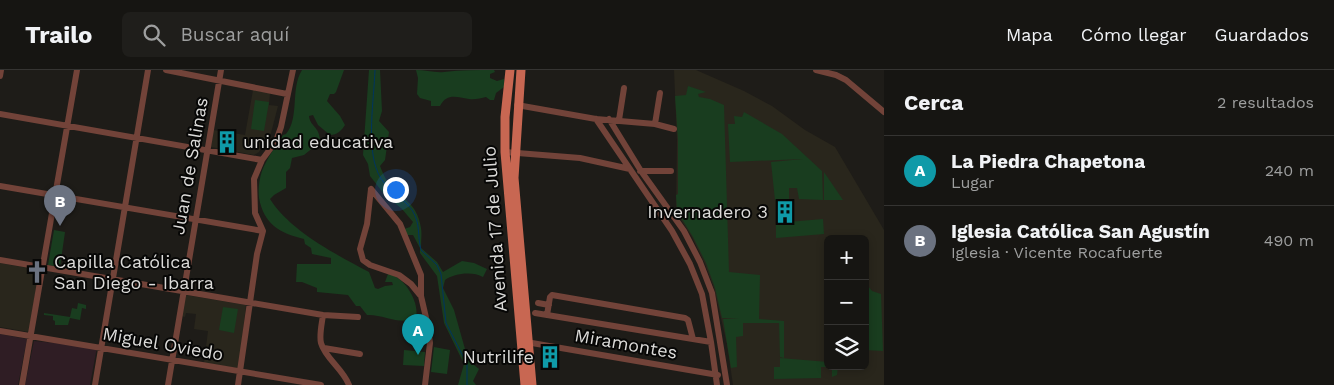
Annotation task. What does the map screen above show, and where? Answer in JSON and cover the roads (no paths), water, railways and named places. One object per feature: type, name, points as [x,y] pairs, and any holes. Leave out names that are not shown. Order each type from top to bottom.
[{"type":"main road","name":"Avenida 17 de Julio","points":[[510,70],[505,117],[505,152],[524,342],[532,385]]},
{"type":"main road","name":"Avenida 17 de Julio","points":[[520,70],[514,178],[525,385]]},
{"type":"street","points":[[0,76],[1,70]]},
{"type":"street","points":[[22,385],[77,70]]},
{"type":"street","points":[[95,385],[148,70]]},
{"type":"street","points":[[166,70],[287,94]]},
{"type":"street","name":"Juan de Salinas","points":[[168,385],[221,70]]},
{"type":"street","points":[[238,385],[257,254],[264,230],[255,213],[254,179],[262,160],[276,140],[281,127],[293,70]]},
{"type":"street","points":[[816,70],[836,75],[846,80],[884,112]]},
{"type":"street","points":[[619,120],[624,88]]},
{"type":"street","points":[[655,124],[660,93]]},
{"type":"street","points":[[517,105],[596,119],[655,124],[674,129]]},
{"type":"street","points":[[0,114],[262,160]]},
{"type":"street","points":[[596,119],[672,231],[690,264],[702,294],[717,385]]},
{"type":"street","points":[[609,119],[641,171],[684,231],[700,262],[712,293],[727,382]]},
{"type":"street","points":[[505,152],[580,158],[641,171],[672,171]]},
{"type":"street","points":[[0,186],[264,230]]},
{"type":"street","points":[[421,296],[399,274],[370,265],[363,260],[360,249],[368,218],[371,189],[400,224],[421,275],[421,296],[430,343],[425,385]]},
{"type":"street","points":[[0,260],[323,315],[358,317]]},
{"type":"street","points":[[547,315],[552,295],[684,318],[688,320],[693,339]]},
{"type":"street","points":[[538,304],[549,305]]},
{"type":"street","points":[[534,313],[711,342]]},
{"type":"street","points":[[323,315],[320,338],[324,348],[346,377],[349,385]]},
{"type":"street","name":"Miguel Oviedo","points":[[0,331],[321,385]]},
{"type":"street","name":"Miramontes","points":[[524,342],[715,374],[727,382]]},
{"type":"street","points":[[324,348],[360,354]]},
{"type":"waterway","points":[[375,70],[372,109],[372,150],[374,162],[381,179],[415,215],[421,250],[437,265],[441,274],[446,323],[467,364],[467,385]]},
{"type":"place","name":"unidad educativa","points":[[227,142]]},
{"type":"place","name":"Invernadero 3","points":[[785,212]]},
{"type":"place","name":"Iglesia Católica San Agustín","points":[[60,226]]},
{"type":"place","name":"Capilla Católica San Diego - Ibarra","points":[[37,272]]},
{"type":"place","name":"La Piedra Chapetona","points":[[418,355]]},
{"type":"place","name":"Nutrilife","points":[[550,357]]}]
